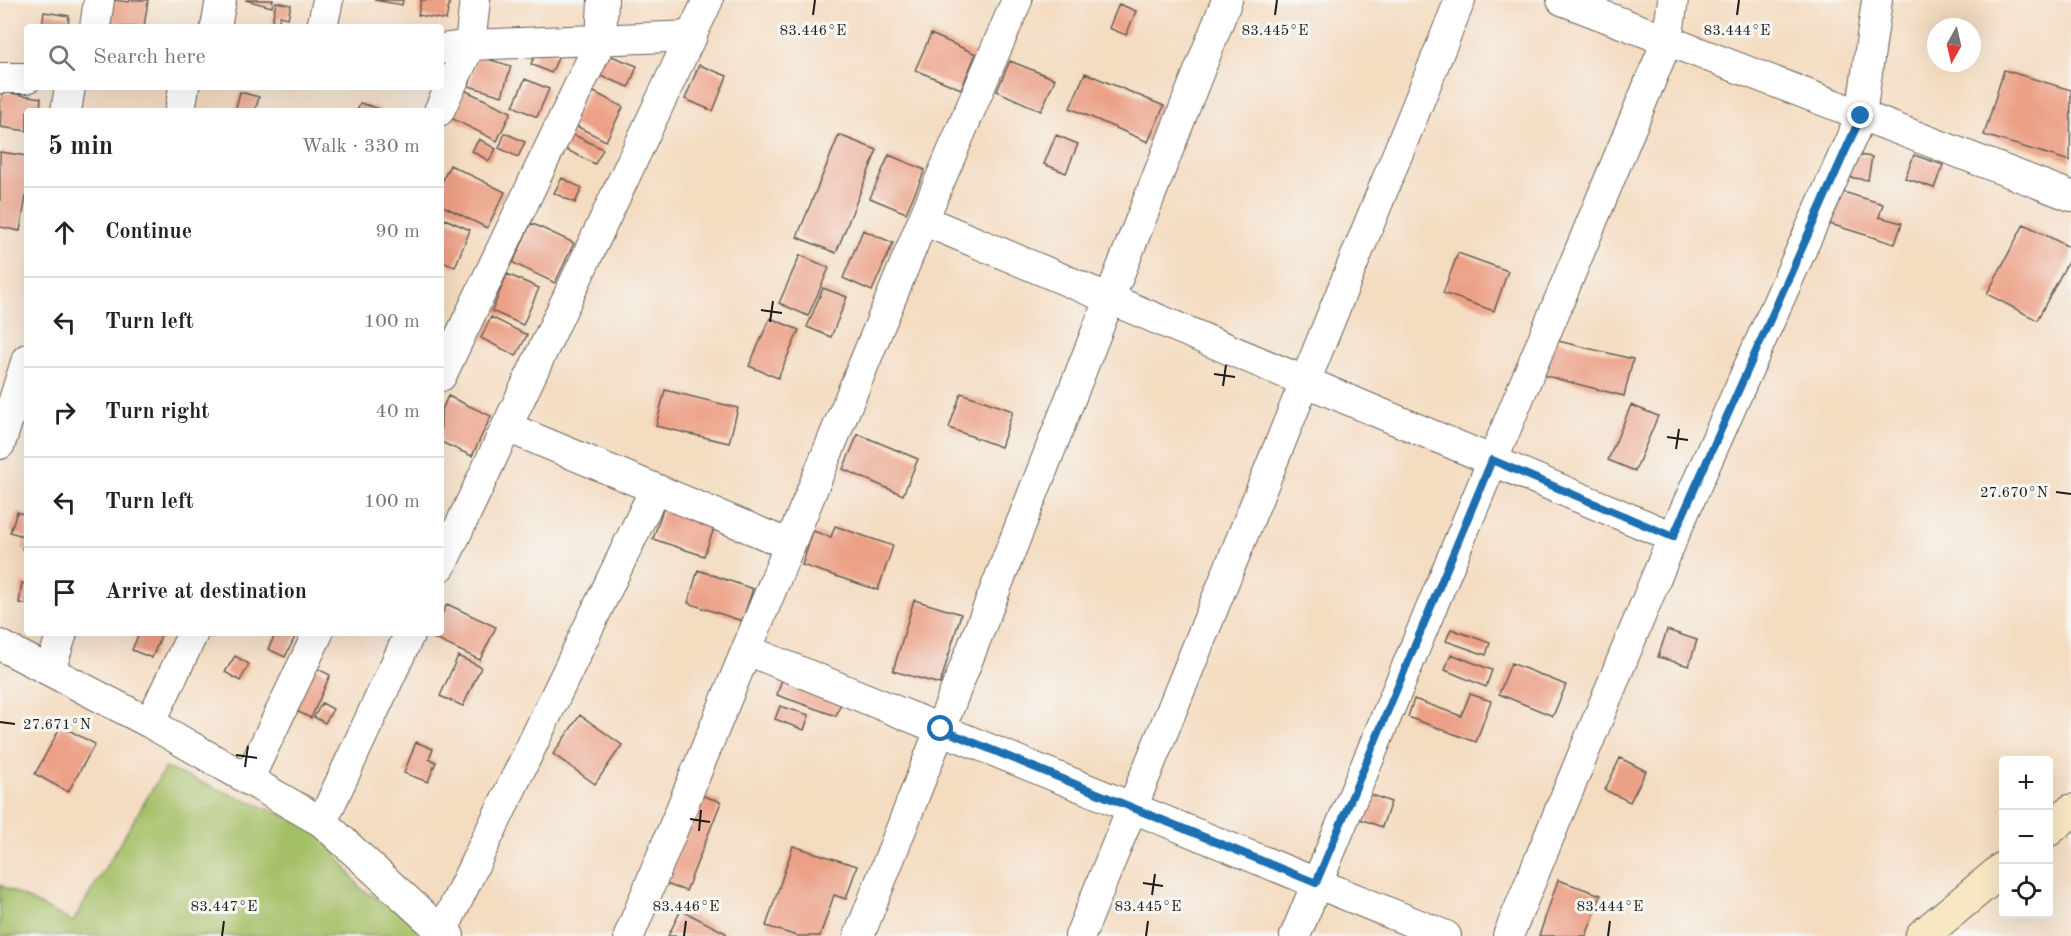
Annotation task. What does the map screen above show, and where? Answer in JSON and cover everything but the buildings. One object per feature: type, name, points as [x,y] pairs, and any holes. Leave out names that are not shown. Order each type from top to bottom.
[{"type":"street","points":[[95,24],[99,0]]},
{"type":"street","points":[[217,24],[221,0]]},
{"type":"street","points":[[323,24],[328,0]]},
{"type":"street","points":[[440,108],[470,45],[475,0]]},
{"type":"street","points":[[444,370],[601,40],[603,0]]},
{"type":"street","points":[[444,560],[708,0]]},
{"type":"street","points":[[629,936],[923,220],[1017,0]]},
{"type":"street","points":[[859,936],[1227,0]]},
{"type":"street","points":[[1080,936],[1460,0]]},
{"type":"street","points":[[1562,0],[2071,196]]},
{"type":"street","points":[[1294,936],[1667,41],[1672,0]]},
{"type":"street","points":[[1509,936],[1673,537],[1861,116],[1877,0]]},
{"type":"street","points":[[444,49],[470,45],[692,36]]},
{"type":"street","points":[[0,78],[24,78]]},
{"type":"street","points":[[66,108],[70,90]]},
{"type":"street","points":[[180,108],[184,90]]},
{"type":"street","points":[[923,220],[1673,537]]},
{"type":"street","points":[[0,444],[24,368]]},
{"type":"street","points":[[507,427],[790,545]]},
{"type":"street","points":[[0,645],[150,723],[322,822],[446,934],[655,489]]},
{"type":"street","points":[[50,670],[61,636]]},
{"type":"street","points":[[150,723],[192,636]]},
{"type":"street","points":[[248,780],[317,636]]},
{"type":"street","points":[[322,822],[409,636]]},
{"type":"street","points":[[747,650],[1446,936]]},
{"type":"street","points":[[2053,827],[2071,811]]},
{"type":"street","points":[[1922,936],[1999,872]]},
{"type":"green space","points":[[165,768],[318,829],[361,889],[437,936],[0,936],[0,885],[73,922]]},
{"type":"route","points":[[941,729],[1316,883],[1492,460],[1673,537],[1861,116]]}]
